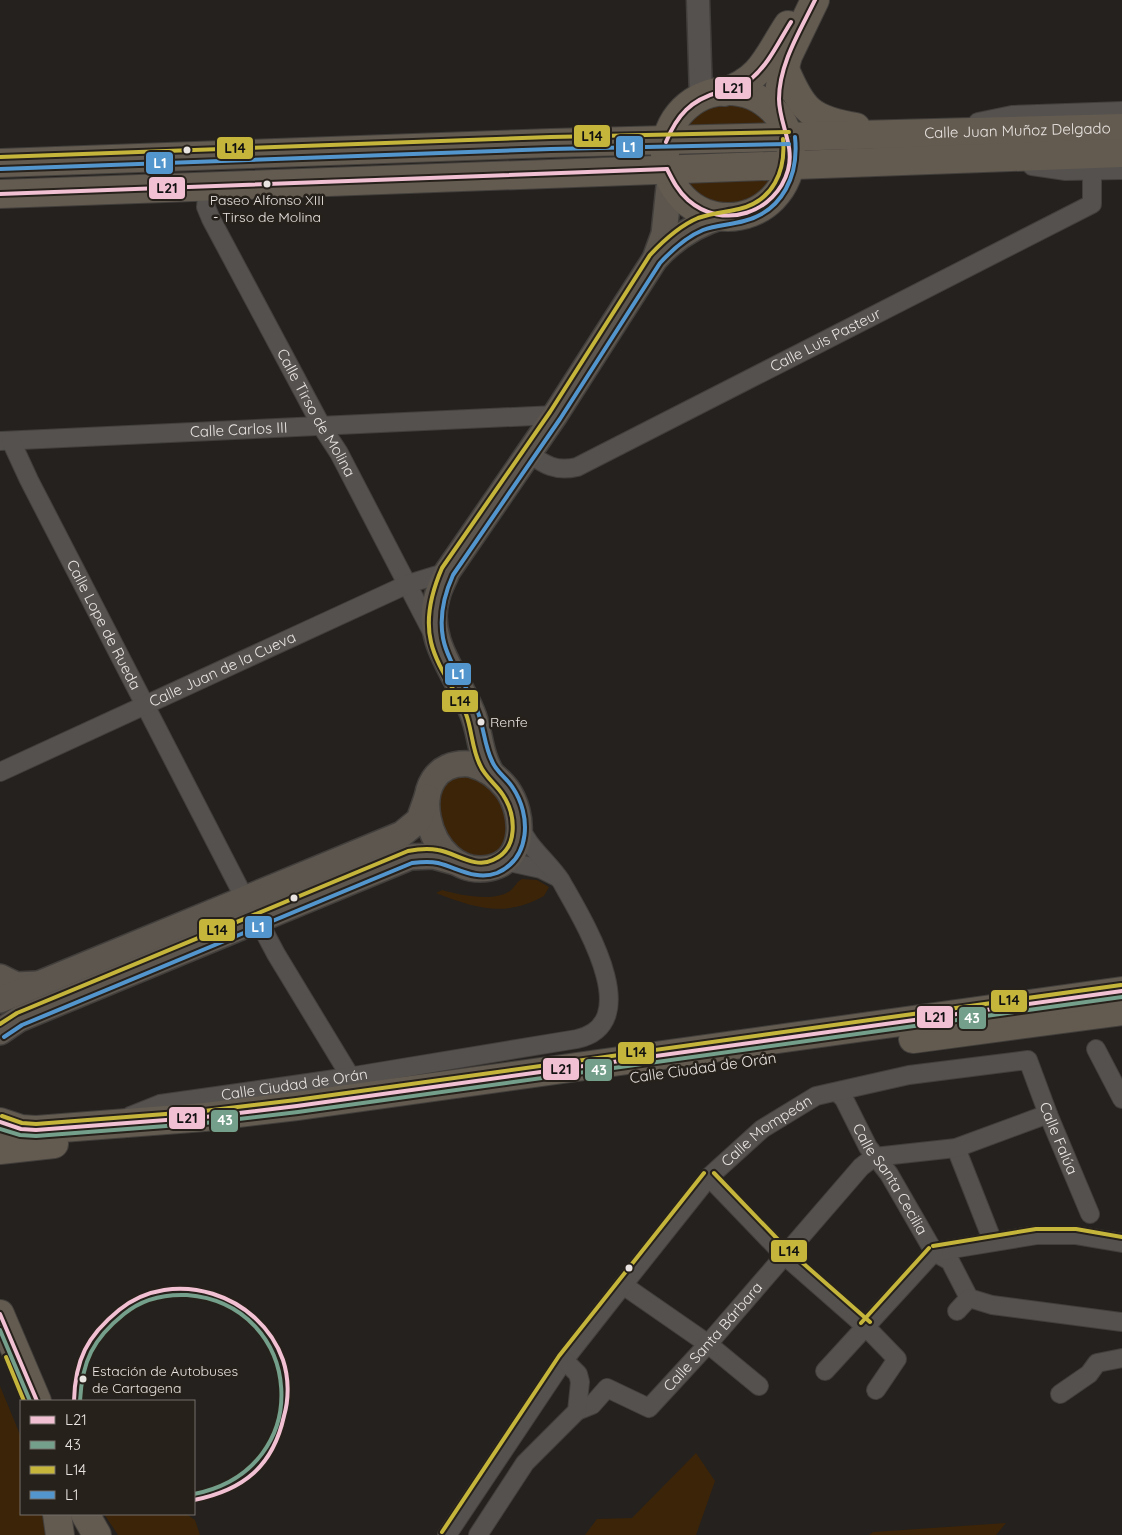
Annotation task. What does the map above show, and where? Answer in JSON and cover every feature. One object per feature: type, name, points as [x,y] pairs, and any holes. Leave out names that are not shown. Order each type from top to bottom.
[{"type":"main road","points":[[655,259],[664,234],[668,173],[666,142],[680,113],[712,94],[741,86],[753,78],[806,0]]},
{"type":"main road","points":[[655,259],[666,247],[688,230],[723,216],[742,215],[767,204],[784,182],[790,165],[779,99],[785,69],[815,0]]},
{"type":"main road","points":[[785,69],[801,102],[819,118],[913,148]]},
{"type":"main road","points":[[712,94],[746,94],[756,98],[766,104],[785,129]]},
{"type":"main road","name":"Calle Juan Muñoz Delgado","points":[[0,194],[668,173],[790,165],[913,148],[1122,128]]},
{"type":"main road","name":"Calle Juan Muñoz Delgado","points":[[0,163],[551,143],[666,142],[785,129],[913,148],[1122,153]]},
{"type":"main road","points":[[668,173],[680,194],[695,207],[723,216]]},
{"type":"main road","name":"Calle Tirso de Molina","points":[[492,774],[482,755],[475,722],[467,702],[438,643],[434,614],[437,597],[447,572],[555,415],[655,259]]},
{"type":"main road","points":[[0,1000],[402,834],[419,820],[429,787],[451,763],[461,742],[467,720],[467,702]]},
{"type":"main road","points":[[0,1032],[19,1019],[410,857],[433,856],[473,869],[483,870],[495,867],[505,861],[515,851],[519,823],[508,790],[492,774],[470,764],[454,764],[444,769]]},
{"type":"main road","points":[[427,797],[427,813],[433,833],[439,846],[455,862]]},
{"type":"main road","points":[[0,977],[16,984],[39,984]]},
{"type":"main road","points":[[750,1047],[1122,991]]},
{"type":"main road","name":"Calle Ciudad de Orán","points":[[36,1138],[114,1123],[205,1117],[750,1047],[803,1054],[1122,1011]]},
{"type":"main road","name":"Calle Ciudad de Orán","points":[[36,1138],[252,1129],[707,1067],[750,1047]]},
{"type":"main road","points":[[0,1122],[21,1129],[36,1138]]},
{"type":"main road","points":[[3,1151],[36,1138]]},
{"type":"main road","points":[[0,1314],[38,1400]]},
{"type":"main road","points":[[0,1359],[20,1408]]},
{"type":"main road","points":[[58,1515],[60,1535]]},
{"type":"main road","points":[[86,1515],[97,1535]]},
{"type":"street","points":[[698,0],[712,94]]},
{"type":"street","name":"Calle Juan Muñoz Delgado","points":[[913,148],[1012,115],[1122,112]]},
{"type":"street","name":"Calle Juan Muñoz Delgado","points":[[913,148],[1066,171],[1122,170]]},
{"type":"street","name":"Calle Luis Pasteur","points":[[528,453],[552,468],[566,470],[577,467],[1092,204],[1092,171]]},
{"type":"street","name":"Calle Tirso de Molina","points":[[220,186],[207,196],[206,207],[211,219],[322,427],[339,453],[438,643]]},
{"type":"street","name":"Calle Carlos III","points":[[4,443],[555,415]]},
{"type":"street","name":"Calle Lope de Rueda","points":[[4,443],[29,480],[245,899]]},
{"type":"street","name":"Calle Juan de la Cueva","points":[[0,772],[408,584],[447,572]]},
{"type":"street","points":[[519,823],[526,841],[554,869],[561,881]]},
{"type":"street","points":[[505,861],[541,869],[561,881]]},
{"type":"street","name":"Calle Ciudad de Orán","points":[[114,1123],[160,1104],[350,1076],[577,1039],[594,1033],[608,1013],[610,995],[608,984],[598,954],[561,881]]},
{"type":"street","points":[[258,920],[276,954],[350,1076]]},
{"type":"street","points":[[1096,1050],[1122,1099]]},
{"type":"street","name":"Calle Mompeán","points":[[447,1535],[564,1360],[709,1177],[762,1129],[816,1096],[838,1093],[909,1075],[1028,1060]]},
{"type":"street","name":"Calle Falúa","points":[[1028,1060],[1048,1114],[1090,1214]]},
{"type":"street","name":"Calle Santa Cecilia","points":[[838,1093],[844,1099],[874,1157],[889,1174],[934,1252],[950,1261],[969,1298]]},
{"type":"street","points":[[874,1157],[956,1148],[1048,1114]]},
{"type":"street","points":[[956,1148],[993,1242]]},
{"type":"street","name":"Calle Santa Bárbara","points":[[577,1411],[592,1405],[607,1388],[649,1408],[708,1344],[861,1167],[874,1157]]},
{"type":"street","points":[[709,1177],[784,1255],[866,1326],[897,1359],[876,1390]]},
{"type":"street","points":[[825,1371],[934,1252],[1037,1235],[1075,1235],[1122,1242]]},
{"type":"street","points":[[623,1285],[708,1344],[759,1386]]},
{"type":"street","points":[[957,1311],[969,1298],[992,1305],[1122,1322]]},
{"type":"street","points":[[1060,1394],[1089,1374],[1097,1363],[1122,1358]]},
{"type":"street","points":[[478,1535],[526,1463],[577,1411],[580,1382],[578,1374],[564,1360]]},
{"type":"shaded area","points":[[746,94],[768,107],[778,116],[785,127],[669,132],[683,110],[700,99],[721,95]]},
{"type":"shaded area","points":[[788,174],[776,194],[760,208],[750,212],[728,215],[709,212],[691,204],[680,193],[670,177]]},
{"type":"shaded area","points":[[463,763],[517,811],[495,867],[439,846],[436,776]]},
{"type":"shaded area","points":[[522,879],[537,880],[549,887],[544,896],[529,903],[503,909],[464,903],[436,893],[442,890],[467,896],[496,896],[511,890]]},
{"type":"shaded area","points":[[0,1386],[20,1435],[20,1515],[45,1515],[47,1535],[0,1535]]},
{"type":"shaded area","points":[[696,1453],[715,1481],[696,1535],[585,1535],[597,1519],[632,1518]]},
{"type":"shaded area","points":[[105,1515],[188,1515],[195,1520],[200,1535],[118,1535]]},
{"type":"shaded area","points":[[1006,1523],[996,1535],[869,1535],[873,1532]]},
{"type":"transit line","name":"L21","points":[[667,169],[688,200],[702,209],[717,214],[747,213],[760,207],[772,197],[782,185],[790,161],[790,152],[781,117],[780,86],[786,60],[815,0]]},
{"type":"transit line","name":"L21","points":[[666,142],[680,116],[693,104],[709,95],[744,84],[751,79],[768,59],[791,22]]},
{"type":"transit line","name":"L14","points":[[0,157],[551,137],[789,132]]},
{"type":"transit line","name":"L1","points":[[4,1037],[22,1025],[412,863],[435,862],[482,876],[497,873],[508,866],[516,857],[522,847],[524,835],[523,811],[513,788],[499,772],[489,755],[477,710],[449,657],[443,638],[442,614],[453,575],[560,419],[660,263],[680,244],[703,230],[744,221],[758,216],[769,209],[786,190],[791,178],[796,151],[795,137]]},
{"type":"transit line","name":"L14","points":[[0,1024],[17,1013],[408,851],[434,849],[479,863],[493,860],[501,855],[511,840],[513,831],[511,812],[503,795],[480,765],[475,753],[466,714],[442,670],[431,642],[429,614],[438,577],[442,568],[550,412],[650,255],[672,234],[691,221],[708,215],[739,209],[761,199],[769,192],[779,173],[782,162],[783,139]]},
{"type":"transit line","name":"L1","points":[[0,169],[551,149],[789,144]]},
{"type":"transit line","name":"L21","points":[[0,194],[667,169]]},
{"type":"transit line","name":"L14","points":[[2,1116],[22,1123],[36,1124],[204,1111],[296,1100],[1121,985]]},
{"type":"transit line","name":"L21","points":[[0,1122],[21,1129],[36,1130],[205,1117],[297,1106],[1122,991]]},
{"type":"transit line","name":"43","points":[[0,1129],[20,1135],[36,1136],[205,1123],[298,1112],[1122,997]]},
{"type":"transit line","name":"L14","points":[[442,1532],[559,1356],[704,1173]]},
{"type":"transit line","name":"L14","points":[[714,1173],[788,1250],[870,1322]]},
{"type":"transit line","name":"L14","points":[[933,1246],[1036,1229],[1076,1229],[1122,1237]]},
{"type":"transit line","name":"L14","points":[[861,1323],[929,1248]]},
{"type":"transit line","name":"L21","points":[[74,1400],[80,1361],[91,1339],[119,1310],[141,1297],[164,1290],[189,1289],[213,1294],[235,1304],[255,1318],[272,1337],[285,1367],[287,1381],[286,1409],[279,1434],[264,1462],[254,1473],[228,1490],[195,1500]]},
{"type":"transit line","name":"43","points":[[80,1400],[83,1374],[97,1342],[113,1323],[131,1309],[146,1301],[170,1295],[187,1295],[226,1305],[255,1326],[274,1355],[281,1389],[278,1422],[262,1454],[234,1479],[195,1494]]},
{"type":"transit line","name":"L21","points":[[0,1314],[37,1400]]},
{"type":"transit line","name":"43","points":[[0,1330],[30,1400]]},
{"type":"transit line","name":"L14","points":[[6,1357],[24,1400]]},
{"type":"place","name":"Paseo Alfonso XIII - Tirso de Molina","points":[[267,184]]},
{"type":"place","name":"Renfe","points":[[481,722]]},
{"type":"place","name":"Estación de Autobuses de Cartagena","points":[[83,1379]]}]
